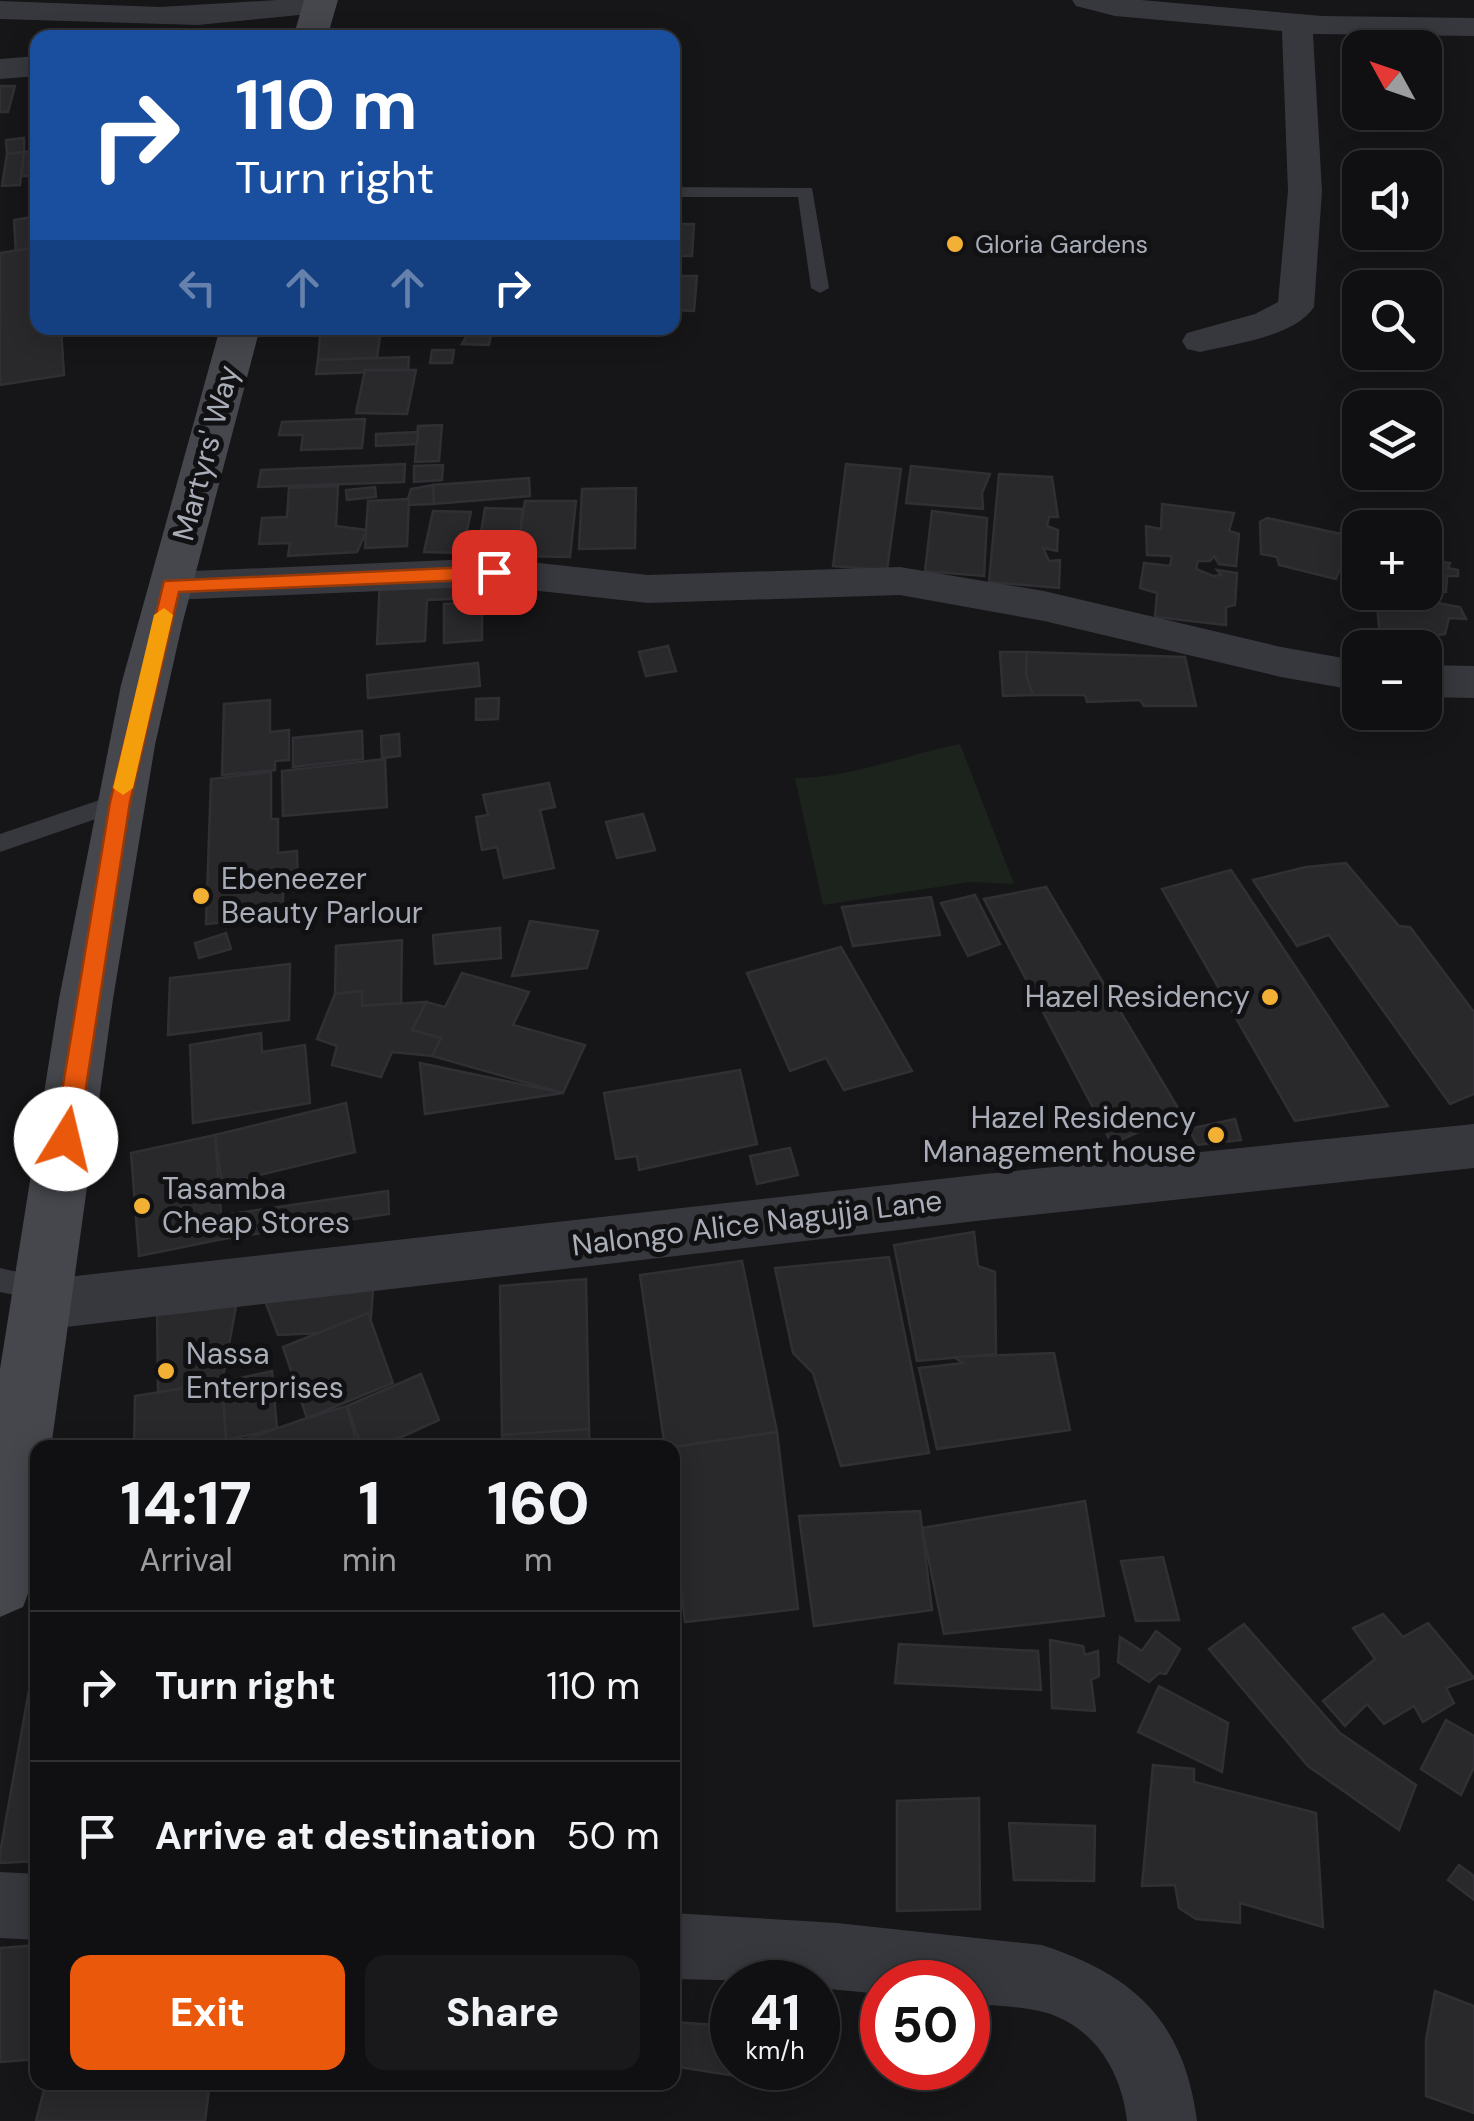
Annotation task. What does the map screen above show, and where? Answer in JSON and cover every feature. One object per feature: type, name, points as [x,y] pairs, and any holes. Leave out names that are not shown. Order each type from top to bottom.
[{"type":"main road","points":[[312,30],[320,2]]},
{"type":"main road","name":"Martyrs' Way","points":[[0,1584],[27,1291],[120,802],[171,586],[238,335]]},
{"type":"street","points":[[1086,0],[1115,7],[1297,23],[1376,28],[1474,26]]},
{"type":"street","points":[[0,10],[174,19],[247,15],[320,2]]},
{"type":"street","points":[[1200,341],[1268,322],[1296,307],[1305,191],[1297,23]]},
{"type":"street","points":[[0,69],[30,67]]},
{"type":"street","points":[[171,586],[494,572],[574,577],[648,590],[900,581],[1044,606],[1342,673]]},
{"type":"street","points":[[1442,681],[1474,682]]},
{"type":"street","name":"Nalongo Alice Nagujja Lane","points":[[27,1291],[1474,1146]]},
{"type":"street","points":[[0,1905],[30,1907]]},
{"type":"street","points":[[680,1946],[837,1956],[1042,1978],[1070,1986],[1123,2023],[1142,2048],[1162,2105],[1162,2121]]},
{"type":"lane","points":[[680,192],[806,192],[820,288]]},
{"type":"lane","points":[[0,844],[120,802]]},
{"type":"shaded area","points":[[960,744],[1014,884],[969,882],[823,905],[795,778],[857,770]]},
{"type":"building","points":[[0,86],[15,86],[8,112],[0,112]]},
{"type":"building","points":[[24,138],[24,152],[7,154],[6,140]]},
{"type":"building","points":[[24,152],[30,152],[30,176],[21,176]]},
{"type":"building","points":[[24,152],[20,185],[2,186],[7,154]]},
{"type":"building","points":[[30,217],[30,251],[16,254],[14,220]]},
{"type":"building","points":[[680,224],[694,224],[692,256],[680,256]]},
{"type":"building","points":[[30,248],[30,335],[61,335],[64,375],[0,385],[0,253]]},
{"type":"building","points":[[680,276],[697,276],[694,311],[680,310]]},
{"type":"building","points":[[467,335],[491,335],[489,345],[462,344]]},
{"type":"building","points":[[320,336],[380,336],[377,358],[318,360]]},
{"type":"building","points":[[432,350],[454,350],[452,363],[430,363]]},
{"type":"building","points":[[409,357],[408,371],[316,374],[318,360]]},
{"type":"building","points":[[365,370],[416,370],[407,414],[356,413]]},
{"type":"building","points":[[365,419],[362,448],[301,450],[303,435],[279,435],[282,422]]},
{"type":"building","points":[[442,425],[439,461],[415,462],[418,426]]},
{"type":"building","points":[[418,432],[417,444],[376,446],[376,434]]},
{"type":"building","points":[[405,464],[404,482],[258,487],[261,470]]},
{"type":"building","points":[[846,464],[901,469],[887,570],[833,566]]},
{"type":"building","points":[[443,465],[442,480],[414,482],[414,466]]},
{"type":"building","points":[[911,466],[990,474],[982,493],[983,509],[906,503]]},
{"type":"building","points":[[999,474],[1052,477],[1058,517],[1049,517],[1047,526],[1058,530],[1057,551],[1043,548],[1049,561],[1060,560],[1059,588],[989,582]]},
{"type":"building","points":[[529,478],[530,496],[434,504],[433,485]]},
{"type":"building","points":[[433,485],[434,504],[406,505],[411,489]]},
{"type":"building","points":[[338,486],[336,526],[367,530],[357,552],[288,556],[290,543],[259,544],[262,518],[287,517],[289,488]]},
{"type":"building","points":[[375,487],[376,497],[347,500],[346,490]]},
{"type":"building","points":[[636,488],[635,548],[579,549],[582,489]]},
{"type":"building","points":[[409,499],[407,546],[365,548],[368,501]]},
{"type":"building","points":[[525,501],[576,501],[570,557],[517,556]]},
{"type":"building","points":[[1162,504],[1234,513],[1229,531],[1239,534],[1236,566],[1219,564],[1214,556],[1210,561],[1198,561],[1196,569],[1213,576],[1221,575],[1217,570],[1237,573],[1235,605],[1226,607],[1226,625],[1155,617],[1157,593],[1140,588],[1144,563],[1170,566],[1172,556],[1147,555],[1146,526],[1161,529]]},
{"type":"building","points":[[485,508],[523,509],[517,556],[477,557]]},
{"type":"building","points":[[433,511],[471,512],[462,553],[424,552]]},
{"type":"building","points":[[932,511],[987,518],[984,576],[925,571]]},
{"type":"building","points":[[1267,518],[1342,534],[1342,569],[1336,579],[1279,565],[1277,557],[1261,554],[1260,522]]},
{"type":"building","points":[[1442,562],[1458,570],[1458,576],[1447,576],[1446,592],[1442,593]]},
{"type":"building","points":[[454,575],[453,599],[427,600],[425,641],[377,644],[380,579]]},
{"type":"building","points":[[482,602],[482,640],[444,643],[444,604]]},
{"type":"building","points":[[1442,604],[1460,607],[1466,619],[1449,618],[1442,634],[1442,630],[1379,630],[1378,610],[1442,610]]},
{"type":"building","points":[[668,646],[676,671],[646,676],[639,652]]},
{"type":"building","points":[[1000,652],[1027,652],[1026,675],[1033,695],[1003,696]]},
{"type":"building","points":[[1027,652],[1185,657],[1196,706],[1144,706],[1140,700],[1087,702],[1085,695],[1033,695],[1026,675]]},
{"type":"building","points":[[478,663],[480,686],[368,698],[367,675]]},
{"type":"building","points":[[499,698],[498,719],[476,720],[476,699]]},
{"type":"building","points":[[270,700],[270,732],[289,730],[289,760],[275,761],[275,770],[222,775],[224,704]]},
{"type":"building","points":[[362,731],[363,759],[293,767],[293,738]]},
{"type":"building","points":[[399,734],[400,756],[382,758],[381,736]]},
{"type":"building","points":[[385,759],[387,807],[283,816],[282,771]]},
{"type":"building","points":[[271,772],[271,819],[278,819],[278,853],[297,851],[298,891],[283,893],[283,916],[206,924],[211,779]]},
{"type":"building","points":[[549,783],[555,807],[540,810],[554,868],[504,878],[497,847],[482,850],[476,817],[488,815],[483,795]]},
{"type":"building","points":[[643,814],[655,850],[617,858],[606,822]]},
{"type":"building","points":[[1346,863],[1399,926],[1410,927],[1474,1012],[1474,1094],[1450,1104],[1329,935],[1297,946],[1253,880],[1306,867]]},
{"type":"building","name":"Hazel Residency","points":[[1231,870],[1388,1106],[1295,1121],[1162,889]]},
{"type":"building","name":"Hazel Residency","points":[[1046,887],[1181,1113],[1112,1144],[984,899]]},
{"type":"building","points":[[975,895],[1000,944],[968,956],[941,903]]},
{"type":"building","points":[[931,897],[940,935],[853,946],[842,907]]},
{"type":"building","points":[[530,921],[598,931],[587,968],[512,976]]},
{"type":"building","points":[[500,928],[501,958],[435,964],[433,935]]},
{"type":"building","points":[[226,933],[231,949],[199,958],[195,943]]},
{"type":"building","points":[[402,940],[401,1003],[362,1006],[362,991],[335,994],[336,946]]},
{"type":"building","points":[[841,947],[912,1071],[844,1090],[826,1058],[790,1071],[747,973]]},
{"type":"building","points":[[290,964],[289,1020],[168,1035],[170,978]]},
{"type":"building","points":[[462,973],[529,992],[513,1025],[585,1045],[563,1093],[432,1056],[441,1038],[412,1030],[426,1002],[445,1007]]},
{"type":"building","points":[[362,991],[362,1006],[426,1002],[412,1030],[441,1038],[432,1056],[392,1052],[381,1077],[332,1065],[337,1046],[317,1039],[335,994]]},
{"type":"building","points":[[261,1033],[262,1052],[305,1045],[310,1103],[193,1123],[190,1045]]},
{"type":"building","points":[[420,1063],[563,1093],[425,1114]]},
{"type":"building","points":[[740,1070],[757,1144],[639,1170],[637,1156],[616,1159],[604,1093]]},
{"type":"building","points":[[346,1103],[355,1152],[222,1184],[215,1135]]},
{"type":"building","name":"Hazel Residency Management house","points":[[1235,1119],[1241,1140],[1197,1145],[1189,1129]]},
{"type":"building","points":[[215,1135],[223,1239],[139,1256],[131,1153]]},
{"type":"building","points":[[790,1148],[798,1175],[757,1184],[750,1156]]},
{"type":"building","points":[[388,1191],[389,1214],[223,1239],[223,1215]]},
{"type":"building","points":[[974,1232],[978,1266],[995,1272],[996,1354],[917,1361],[894,1245]]},
{"type":"building","points":[[889,1257],[929,1453],[841,1466],[813,1373],[793,1353],[775,1268]]},
{"type":"building","points":[[742,1261],[777,1432],[680,1446],[680,1440],[664,1440],[640,1275]]},
{"type":"building","points":[[374,1276],[370,1331],[278,1335],[257,1280]]},
{"type":"building","points":[[586,1279],[589,1429],[502,1435],[500,1286]]},
{"type":"building","points":[[238,1296],[222,1382],[158,1392],[157,1303]]},
{"type":"building","points":[[368,1313],[393,1383],[307,1418],[283,1347]]},
{"type":"building","points":[[1054,1353],[1070,1430],[937,1449],[919,1368],[963,1363],[954,1357]]},
{"type":"building","points":[[272,1371],[277,1429],[226,1440],[222,1382]]},
{"type":"building","points":[[421,1374],[439,1420],[395,1440],[359,1440],[347,1406]]},
{"type":"building","points":[[222,1382],[226,1440],[134,1440],[135,1396]]},
{"type":"building","points":[[347,1406],[356,1440],[243,1440]]},
{"type":"building","points":[[589,1429],[590,1440],[502,1440],[502,1435]]},
{"type":"building","points":[[777,1432],[798,1609],[685,1622],[680,1579],[680,1446]]},
{"type":"building","points":[[1085,1501],[1104,1616],[944,1634],[922,1528]]},
{"type":"building","points":[[920,1511],[932,1610],[814,1626],[799,1516]]},
{"type":"building","points":[[1163,1557],[1179,1620],[1136,1621],[1121,1561]]},
{"type":"building","points":[[1383,1614],[1403,1637],[1428,1623],[1474,1678],[1446,1688],[1454,1703],[1423,1722],[1414,1706],[1384,1724],[1367,1704],[1345,1726],[1323,1701],[1375,1659],[1353,1628]]},
{"type":"building","points":[[1244,1624],[1340,1733],[1416,1785],[1399,1830],[1308,1766],[1209,1649]]},
{"type":"building","points":[[1156,1631],[1180,1649],[1166,1674],[1159,1673],[1149,1682],[1118,1662],[1120,1637],[1142,1651]]},
{"type":"building","points":[[1050,1640],[1083,1646],[1085,1655],[1098,1651],[1099,1676],[1091,1680],[1095,1711],[1052,1708]]},
{"type":"building","points":[[899,1644],[1038,1651],[1041,1690],[895,1683]]},
{"type":"building","points":[[30,1685],[30,1861],[0,1863]]},
{"type":"building","points":[[1159,1686],[1228,1723],[1222,1772],[1138,1732]]},
{"type":"building","points":[[1446,1720],[1474,1736],[1474,1767],[1461,1795],[1421,1769]]},
{"type":"building","points":[[1153,1765],[1194,1769],[1194,1782],[1316,1813],[1323,1927],[1240,1903],[1240,1923],[1196,1919],[1179,1908],[1175,1885],[1142,1886]]},
{"type":"building","points":[[979,1798],[980,1909],[897,1911],[897,1801]]},
{"type":"building","points":[[1009,1823],[1095,1826],[1094,1881],[1014,1880]]},
{"type":"building","points":[[1459,1865],[1474,1876],[1474,1900],[1448,1880]]},
{"type":"building","points":[[30,1946],[30,2060],[0,2062],[0,1948]]},
{"type":"building","points":[[1435,1991],[1474,2006],[1474,2113],[1426,2096],[1426,2040]]},
{"type":"building","points":[[680,2023],[710,2025],[710,2072],[680,2067]]},
{"type":"building","points":[[44,2090],[209,2090],[205,2121],[36,2121]]},
{"type":"slow traffic","points":[[123,788],[164,615]]},
{"type":"place","name":"Gloria Gardens","points":[[955,244]]},
{"type":"place","name":"Ebeneezer Beauty Parlour","points":[[201,896]]},
{"type":"place","name":"Hazel Residency","points":[[1270,997]]},
{"type":"place","name":"Hazel Residency Management house","points":[[1216,1135]]},
{"type":"place","name":"Tasamba Cheap Stores","points":[[142,1206]]},
{"type":"place","name":"Nassa Enterprises","points":[[166,1371]]},
{"type":"route","points":[[66,1139],[120,802],[171,586],[494,572]]}]
